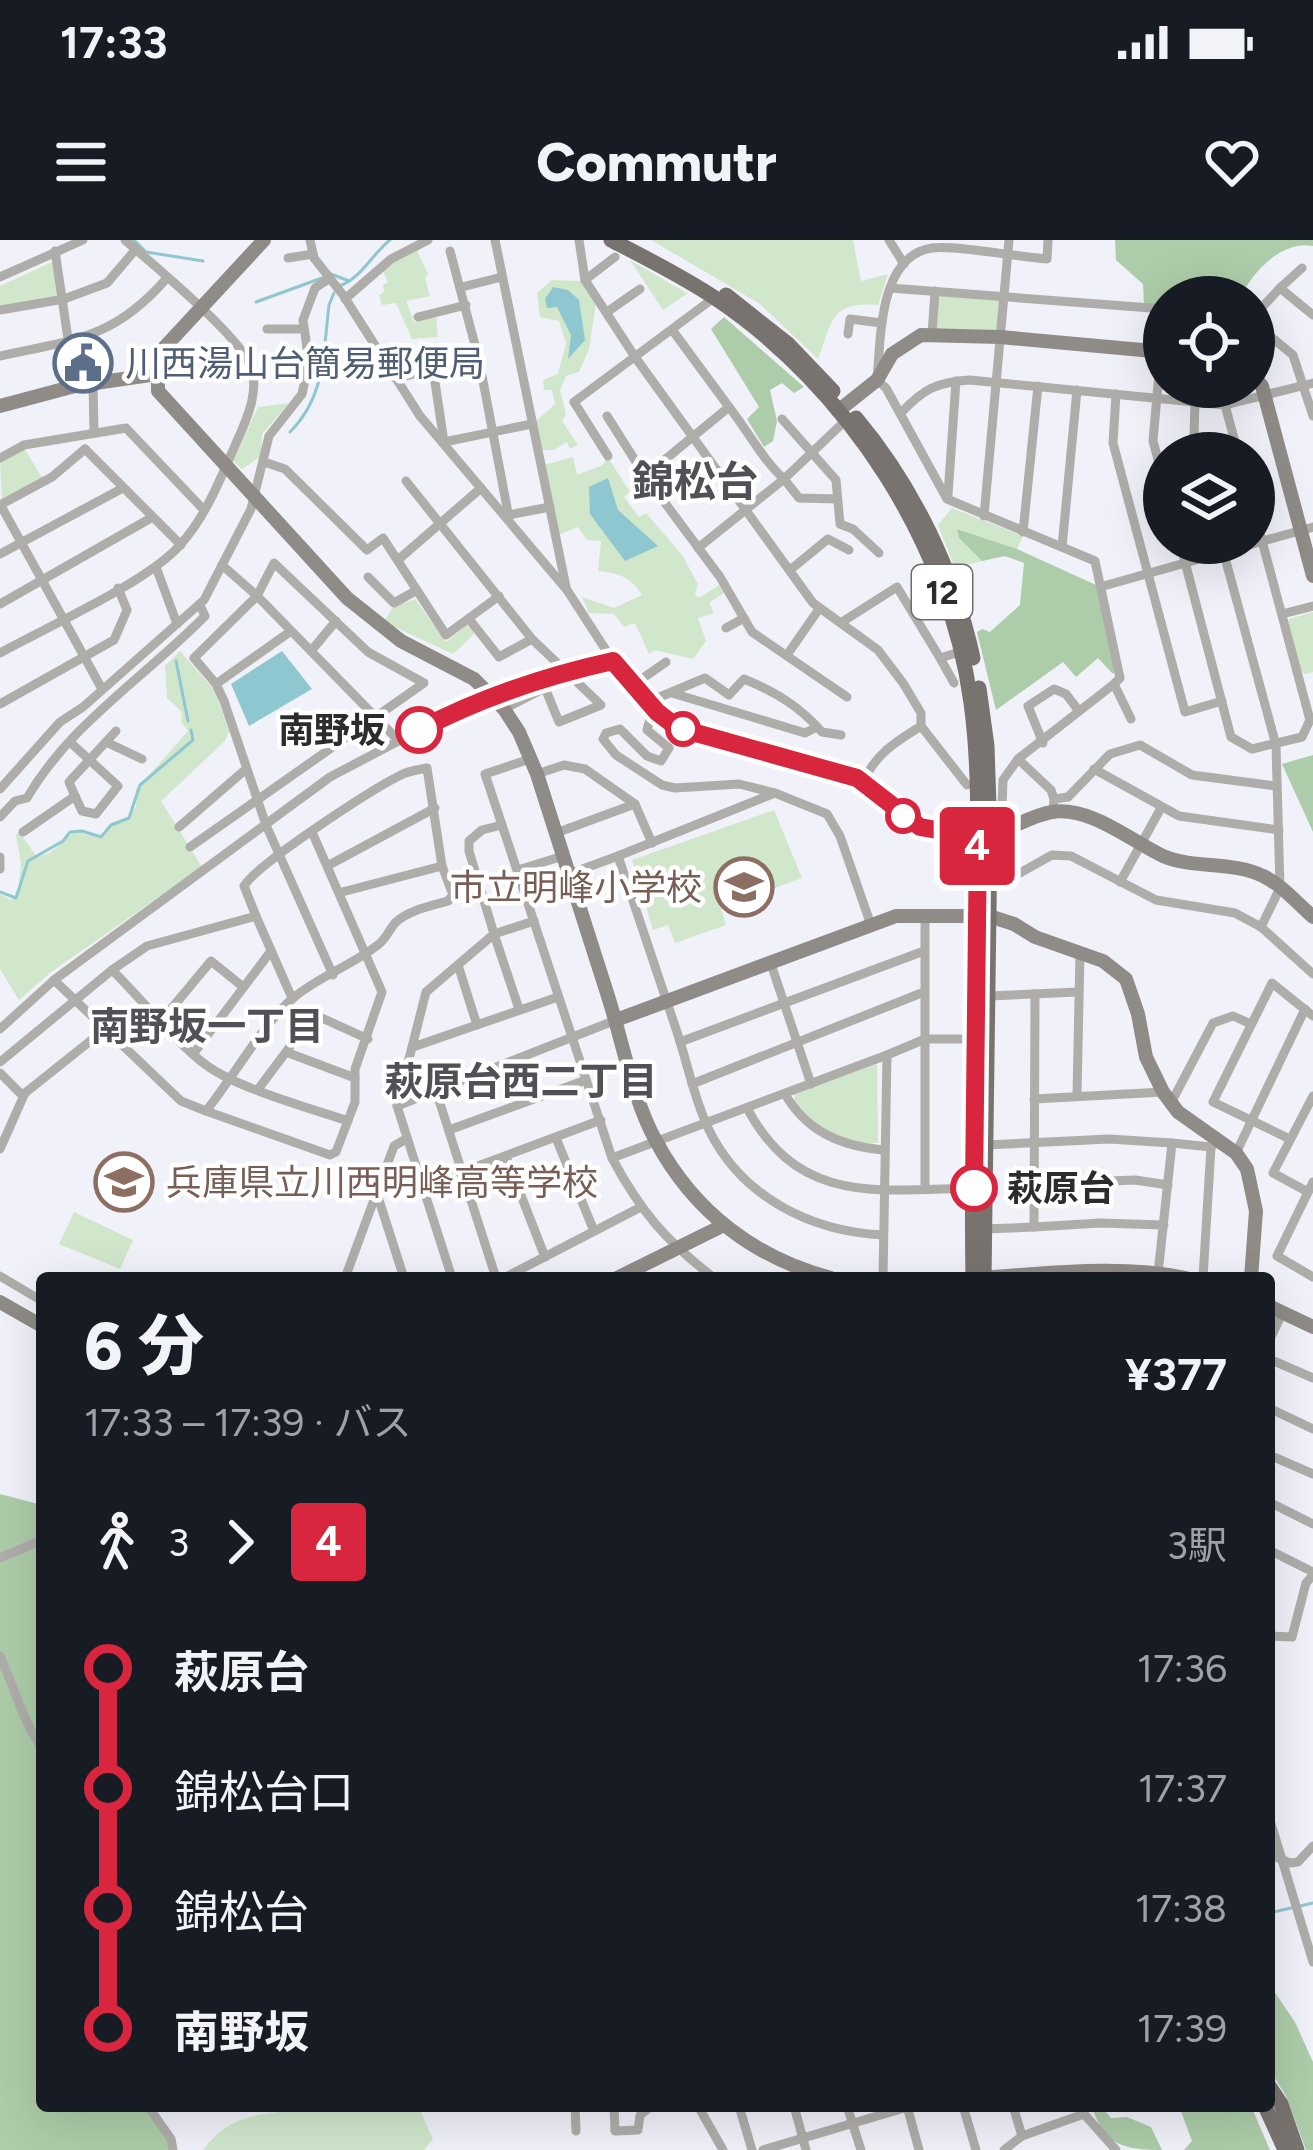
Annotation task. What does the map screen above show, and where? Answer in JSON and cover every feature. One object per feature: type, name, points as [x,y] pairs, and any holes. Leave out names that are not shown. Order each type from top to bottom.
[{"type":"main road","name":"12","points":[[633,240],[788,344],[888,459],[933,537],[966,650],[987,746],[990,835],[975,1039],[979,1272]]},
{"type":"main road","name":"12","points":[[613,248],[717,294]]},
{"type":"main road","name":"12","points":[[980,1272],[987,996],[982,916]]},
{"type":"main road","points":[[1275,2095],[1297,2150]]},
{"type":"main road","points":[[1268,2112],[1285,2150]]},
{"type":"street","points":[[0,277],[56,256],[83,240]]},
{"type":"street","points":[[0,653],[156,567],[181,545],[204,510],[241,433],[255,381],[248,362],[233,341],[125,240]]},
{"type":"street","points":[[264,240],[162,350],[158,391],[347,598],[377,624],[474,679],[504,709],[533,767],[656,1142],[722,1226],[808,1272]]},
{"type":"street","points":[[310,240],[313,254],[420,416],[567,590],[613,661],[678,728],[864,781],[908,820],[934,831],[990,835],[1068,797],[1109,754],[1140,745],[1192,776],[1276,786]]},
{"type":"street","points":[[0,817],[15,801],[27,798],[78,729],[170,651],[202,609],[251,509],[269,436],[302,394],[309,362],[303,328],[315,288],[337,289],[428,240]]},
{"type":"street","points":[[495,240],[567,590]]},
{"type":"street","points":[[579,240],[584,280],[635,357],[819,609],[878,650],[921,713],[921,725],[967,785]]},
{"type":"street","points":[[889,240],[904,264]]},
{"type":"street","points":[[984,516],[1009,240]]},
{"type":"street","points":[[990,835],[1003,780],[1018,759],[1120,678],[1094,561],[947,499],[901,413],[877,380],[882,323],[890,288],[904,264],[930,244],[1047,259],[1048,240]]},
{"type":"street","points":[[584,280],[613,248]]},
{"type":"street","points":[[0,310],[64,299],[107,283],[136,249]]},
{"type":"street","points":[[450,251],[479,360],[509,519]]},
{"type":"street","points":[[288,257],[313,254]]},
{"type":"street","points":[[56,256],[76,386]]},
{"type":"street","points":[[1275,294],[1302,268]]},
{"type":"street","points":[[0,356],[68,342],[117,325],[166,278]]},
{"type":"street","points":[[462,287],[502,278]]},
{"type":"street","points":[[890,288],[1143,311]]},
{"type":"street","points":[[1280,288],[1313,315]]},
{"type":"street","points":[[607,312],[640,290]]},
{"type":"street","points":[[932,334],[935,291]]},
{"type":"street","points":[[608,456],[574,402],[673,332],[717,294]]},
{"type":"street","points":[[418,317],[466,305]]},
{"type":"street","points":[[848,334],[850,319],[882,323]]},
{"type":"street","points":[[267,328],[303,328]]},
{"type":"street","points":[[673,332],[757,442],[768,464],[799,498],[837,499]]},
{"type":"street","points":[[698,548],[784,479],[877,380],[892,354],[906,342],[932,334],[1143,350]]},
{"type":"street","points":[[1275,339],[1293,355],[1309,384],[1313,416]]},
{"type":"street","points":[[395,378],[479,360]]},
{"type":"street","points":[[433,369],[444,442]]},
{"type":"street","points":[[0,406],[93,382],[157,374]]},
{"type":"street","points":[[901,413],[929,386],[956,381],[1143,397]]},
{"type":"street","points":[[947,499],[956,381]]},
{"type":"street","points":[[93,382],[85,449],[52,477],[0,505],[102,689]]},
{"type":"street","points":[[1275,393],[1309,384]]},
{"type":"street","points":[[1023,532],[1038,386]]},
{"type":"street","points":[[1062,547],[1077,390]]},
{"type":"street","points":[[1116,394],[1113,443],[1185,712],[1222,701]]},
{"type":"street","points":[[645,476],[729,407]]},
{"type":"street","points":[[1269,408],[1307,529],[1313,576]]},
{"type":"street","points":[[607,416],[752,632],[847,697]]},
{"type":"street","points":[[782,418],[836,480],[840,524],[853,529],[878,553]]},
{"type":"street","points":[[444,442],[532,424]]},
{"type":"street","points":[[0,458],[24,445],[126,428],[204,510]]},
{"type":"street","points":[[85,449],[181,545]]},
{"type":"street","points":[[264,463],[285,469],[367,550],[383,538],[446,635],[499,596]]},
{"type":"street","points":[[406,481],[532,639],[601,705],[560,722],[545,688],[504,709]]},
{"type":"street","points":[[0,554],[122,488]]},
{"type":"street","points":[[399,559],[481,488]]},
{"type":"street","points":[[509,519],[550,507]]},
{"type":"street","points":[[0,604],[151,518]]},
{"type":"street","points":[[1275,538],[1307,529]]},
{"type":"street","points":[[790,570],[828,539],[849,550]]},
{"type":"street","points":[[190,848],[256,799],[424,683],[368,652],[274,563],[257,596],[194,658],[216,684],[245,770],[256,799],[266,825],[332,975]]},
{"type":"street","points":[[1100,587],[1182,564]]},
{"type":"street","points":[[1186,564],[1232,736],[1252,749],[1302,737],[1310,720],[1268,564]]},
{"type":"street","points":[[1226,564],[1276,745],[1280,888],[1261,927]]},
{"type":"street","points":[[222,565],[399,741]]},
{"type":"street","points":[[156,567],[177,623]]},
{"type":"street","points":[[368,577],[394,603],[417,590]]},
{"type":"street","points":[[842,622],[897,587],[954,682]]},
{"type":"street","points":[[0,704],[114,640],[127,610],[118,588]]},
{"type":"street","points":[[1282,614],[1313,606]]},
{"type":"street","points":[[4,785],[60,722],[177,623],[202,609]]},
{"type":"street","points":[[787,655],[819,609]]},
{"type":"street","points":[[726,628],[744,618]]},
{"type":"street","points":[[469,619],[499,657],[532,639]]},
{"type":"street","points":[[311,651],[336,621]]},
{"type":"street","points":[[216,684],[291,631]]},
{"type":"street","points":[[940,658],[966,650]]},
{"type":"street","points":[[518,689],[566,671],[613,661]]},
{"type":"street","points":[[634,685],[666,662]]},
{"type":"street","points":[[841,735],[822,732],[803,710],[744,679],[729,695],[705,678],[655,699],[647,730],[666,742],[666,758],[654,761],[620,730],[606,733],[604,744],[662,785],[739,784],[827,814],[840,836],[871,925]]},
{"type":"street","points":[[1300,682],[1313,678]]},
{"type":"street","points":[[1114,685],[1131,719]]},
{"type":"street","points":[[1043,743],[1028,706],[1054,689],[1066,694],[1078,710]]},
{"type":"street","points":[[672,693],[805,733],[817,727]]},
{"type":"street","points":[[0,1029],[54,980],[330,777],[469,704]]},
{"type":"street","points":[[864,781],[888,747],[921,725]]},
{"type":"street","points":[[71,743],[90,760],[118,786],[96,814],[82,811],[69,782],[90,760],[116,731]]},
{"type":"street","points":[[106,742],[142,759]]},
{"type":"street","points":[[1018,759],[1051,790],[1054,805]]},
{"type":"street","points":[[652,843],[635,804],[585,770],[564,765],[485,774],[612,1158],[639,1208],[707,1272]]},
{"type":"street","points":[[0,767],[4,785]]},
{"type":"street","points":[[206,1111],[292,998],[385,940],[404,916],[453,895],[442,866],[427,768],[402,774],[312,832],[244,886],[292,998]]},
{"type":"street","points":[[1094,769],[1180,816],[1279,830]]},
{"type":"street","points":[[179,826],[245,770]]},
{"type":"street","points":[[569,874],[775,793]]},
{"type":"street","points":[[23,832],[75,796]]},
{"type":"street","points":[[27,798],[39,821]]},
{"type":"street","points":[[556,833],[635,804]]},
{"type":"street","points":[[1054,805],[1170,859],[1266,877],[1313,917]]},
{"type":"street","points":[[329,865],[435,808]]},
{"type":"street","points":[[1120,882],[1161,808]]},
{"type":"street","points":[[502,825],[482,830],[470,841],[469,851],[519,1009]]},
{"type":"street","points":[[54,980],[181,1101],[330,1155],[336,1152],[355,1102],[355,1078],[382,992],[312,832]]},
{"type":"street","points":[[1000,884],[1052,855],[1071,856],[1156,900],[1235,913],[1261,927],[1313,974]]},
{"type":"street","points":[[518,870],[563,856]]},
{"type":"street","points":[[618,856],[706,1124],[735,1170],[770,1201],[831,1229],[882,1235]]},
{"type":"street","points":[[0,857],[0,868]]},
{"type":"street","points":[[341,892],[442,866]]},
{"type":"street","points":[[925,915],[925,1189]]},
{"type":"street","points":[[0,1062],[72,1000],[147,946],[256,916]]},
{"type":"street","points":[[397,1106],[896,916],[982,916],[1103,961],[1126,979],[1146,1057],[1167,1098],[1215,1144],[1235,1153],[1247,1169],[1254,1191],[1251,1272]]},
{"type":"street","points":[[450,1272],[397,1106],[426,992],[494,934],[534,921]]},
{"type":"street","points":[[194,1053],[271,951]]},
{"type":"street","points":[[680,1042],[924,951]]},
{"type":"street","points":[[1077,1094],[1080,953]]},
{"type":"street","points":[[162,1020],[211,961],[242,986]]},
{"type":"street","points":[[770,962],[812,1084]]},
{"type":"street","points":[[458,964],[477,1024]]},
{"type":"street","points":[[112,970],[204,1064],[232,1079],[348,1121]]},
{"type":"street","points":[[1235,1153],[1252,1123],[1309,1012],[1271,983],[1213,1102],[1252,1123],[1290,1139]]},
{"type":"street","points":[[692,1084],[924,992]]},
{"type":"street","points":[[987,996],[1078,992]]},
{"type":"street","points":[[1034,1227],[1035,994]]},
{"type":"street","points":[[413,1046],[558,997]]},
{"type":"street","points":[[259,1088],[313,1014],[368,1039]]},
{"type":"street","points":[[1167,1098],[1213,1023],[1233,1016],[1251,1024]]},
{"type":"street","points":[[0,1150],[4,1126],[23,1096],[104,1030]]},
{"type":"street","points":[[612,1158],[925,1039],[975,1039]]},
{"type":"street","points":[[286,1052],[355,1078]]},
{"type":"street","points":[[883,1272],[886,1055]]},
{"type":"street","points":[[0,1073],[23,1096]]},
{"type":"street","points":[[449,1130],[586,1080]]},
{"type":"street","points":[[436,1091],[498,1272]]},
{"type":"street","points":[[785,1094],[800,1115],[829,1137],[844,1145],[884,1150]]},
{"type":"street","points":[[1034,1099],[1077,1094],[1167,1098]]},
{"type":"street","points":[[1313,1096],[1273,1173],[1311,1187],[1277,1256],[1313,1277]]},
{"type":"street","points":[[747,1108],[762,1136],[793,1166],[845,1188],[882,1192],[974,1188]]},
{"type":"street","points":[[424,1186],[601,1120]]},
{"type":"street","points":[[556,1138],[594,1232]]},
{"type":"street","points":[[986,1145],[1109,1138],[1215,1144]]},
{"type":"street","points":[[347,1272],[394,1146],[406,1139]]},
{"type":"street","points":[[1158,1272],[1172,1143]]},
{"type":"street","points":[[1204,1272],[1215,1144]]},
{"type":"street","points":[[506,1156],[545,1257]]},
{"type":"street","points":[[1034,1184],[1135,1180],[1168,1185]]},
{"type":"street","points":[[377,1195],[402,1272]]},
{"type":"street","points":[[513,1272],[639,1208]]},
{"type":"street","points":[[984,1229],[1164,1225]]},
{"type":"street","points":[[629,1272],[722,1226]]},
{"type":"street","points":[[0,1276],[36,1297]]},
{"type":"street","points":[[0,1302],[36,1321]]},
{"type":"street","points":[[1276,1309],[1313,1328]]},
{"type":"street","points":[[1275,1362],[1313,1378]]},
{"type":"street","points":[[1275,1411],[1313,1429]]},
{"type":"street","points":[[1275,1458],[1313,1474]]},
{"type":"street","points":[[1275,1505],[1313,1524]]},
{"type":"street","points":[[0,1558],[36,1543]]},
{"type":"street","points":[[1275,1553],[1313,1574],[1306,1582],[1292,1637],[1275,1636]]},
{"type":"street","points":[[0,1656],[36,1741]]},
{"type":"street","points":[[1275,1836],[1312,1954]]},
{"type":"street","points":[[1275,1857],[1298,1862],[1313,1846]]},
{"type":"street","points":[[152,2112],[173,2150]]},
{"type":"street","points":[[575,2112],[576,2132]]},
{"type":"street","points":[[614,2112],[615,2131],[638,2130],[644,2112]]},
{"type":"street","points":[[701,2112],[722,2150]]},
{"type":"street","points":[[741,2112],[752,2150]]},
{"type":"street","points":[[796,2112],[806,2150]]},
{"type":"street","points":[[850,2112],[861,2150]]},
{"type":"street","points":[[763,2150],[889,2112]]},
{"type":"street","points":[[910,2112],[919,2150]]},
{"type":"street","points":[[965,2112],[976,2150]]},
{"type":"street","points":[[1015,2112],[1022,2136]]},
{"type":"street","points":[[1004,2150],[1022,2136],[1078,2112]]},
{"type":"street","points":[[1085,2112],[1117,2150]]},
{"type":"green space","points":[[651,240],[853,240],[861,281],[888,274],[878,305],[851,306],[836,316],[818,359],[760,304]]},
{"type":"green space","points":[[1115,240],[1313,240],[1313,246],[1279,253],[1255,276],[1143,276],[1143,284],[1116,260]]},
{"type":"green space","points":[[416,248],[428,274],[430,296],[406,301],[414,322],[436,316],[438,337],[412,339],[396,303],[382,305],[379,295],[388,282],[383,270]]},
{"type":"green space","points":[[630,260],[685,292],[688,293],[663,310]]},
{"type":"green space","points":[[52,262],[58,295],[0,306],[0,286]]},
{"type":"green space","points":[[552,280],[581,281],[596,302],[589,349],[579,372],[566,376],[560,390],[566,414],[562,421],[578,445],[570,449],[567,442],[554,450],[539,450],[533,424],[555,404],[543,380],[558,374],[566,343],[559,321],[540,317],[537,293]]},
{"type":"green space","points":[[935,291],[1004,296],[1000,337],[932,334]]},
{"type":"green space","points":[[724,317],[804,387],[794,393],[782,383],[770,390],[777,421],[773,441],[764,447],[747,419],[759,407],[711,329]]},
{"type":"green space","points":[[289,403],[262,434],[261,456],[242,469],[233,461],[258,407]]},
{"type":"green space","points":[[24,448],[43,479],[2,501],[0,461]]},
{"type":"green space","points":[[607,456],[630,492],[624,497],[639,517],[646,513],[682,555],[698,584],[695,595],[699,598],[719,585],[724,593],[709,603],[714,613],[698,618],[706,641],[693,659],[655,650],[649,654],[635,623],[624,627],[614,614],[589,613],[582,597],[614,608],[642,595],[624,577],[598,571],[601,541],[587,540],[578,527],[558,535],[544,465],[573,457],[577,475],[603,465]]},
{"type":"green space","points":[[952,508],[1023,536],[1017,549],[958,529],[959,538],[982,561],[955,568],[938,525]]},
{"type":"green space","points":[[957,529],[1017,549],[1096,585],[1116,670],[1113,674],[1098,658],[1076,677],[1063,662],[996,710],[977,632],[990,632],[1020,605],[1024,563],[1005,556],[982,561],[959,538]]},
{"type":"green space","points":[[415,599],[446,642],[467,625],[475,633],[453,654],[384,622],[393,607]]},
{"type":"green space","points":[[1313,612],[1313,672],[1305,674],[1288,623]]},
{"type":"green space","points":[[180,651],[215,691],[229,731],[225,741],[161,801],[202,867],[51,972],[19,1000],[0,969],[0,894],[11,900],[18,894],[21,863],[16,835],[19,832],[37,857],[50,853],[75,831],[101,839],[111,826],[129,819],[136,806],[136,790],[188,731],[181,722],[182,712],[167,698],[165,666]]},
{"type":"green space","points":[[1313,755],[1313,832],[1282,764]]},
{"type":"green space","points":[[774,810],[802,878],[721,908],[726,925],[675,943],[668,925],[653,930],[632,860]]},
{"type":"green space","points":[[877,1064],[878,1143],[853,1141],[831,1132],[794,1101],[795,1094]]},
{"type":"green space","points":[[74,1212],[133,1240],[120,1269],[59,1244]]},
{"type":"green space","points":[[0,1494],[36,1503],[36,2112],[153,2112],[175,2150],[0,2150]]},
{"type":"green space","points":[[1275,1992],[1313,2062],[1313,2150],[1306,2150],[1275,2079]]},
{"type":"green space","points":[[421,2112],[433,2139],[424,2150],[203,2150],[222,2130],[253,2116]]},
{"type":"green space","points":[[1094,2112],[1106,2112],[1111,2118],[1127,2117],[1151,2127],[1162,2150],[1117,2143]]},
{"type":"green space","points":[[1181,2112],[1254,2112],[1270,2150],[1184,2150],[1192,2141]]},
{"type":"water","points":[[553,287],[568,290],[579,300],[585,340],[568,359],[571,335],[557,307],[547,308],[545,299]]},
{"type":"water","points":[[608,478],[618,510],[658,546],[625,561],[590,514],[589,487]]},
{"type":"water","points":[[282,651],[312,689],[249,726],[231,684]]},
{"type":"waterway","points":[[134,240],[146,252],[203,261]]},
{"type":"waterway","points":[[339,286],[390,240]]},
{"type":"waterway","points":[[331,274],[349,281]]},
{"type":"waterway","points":[[256,302],[322,278]]},
{"type":"waterway","points":[[290,432],[317,389],[334,293]]},
{"type":"waterway","points":[[176,661],[188,721]]},
{"type":"waterway","points":[[0,892],[16,898],[28,861],[70,832],[101,837],[111,825],[129,818],[140,785],[193,740],[191,730]]},
{"type":"waterway","points":[[1300,1906],[1313,1903]]},
{"type":"waterway","points":[[1275,1912],[1291,1908]]},
{"type":"tunnel","points":[[469,704],[517,689]]},
{"type":"bus line","name":"4","points":[[419,730],[469,704],[566,671],[613,661],[657,712],[678,728],[857,778],[920,827],[978,837],[974,1188]]},
{"type":"place","name":"川西湯山台簡易郵便局","points":[[83,363]]},
{"type":"place","name":"南野坂","points":[[419,730]]},
{"type":"place","name":"市立明峰小学校","points":[[744,887]]},
{"type":"place","name":"兵庫県立川西明峰高等学校","points":[[124,1182]]},
{"type":"place","name":"萩原台","points":[[974,1188]]},
{"type":"district","name":"錦松台","points":[[695,481]]},
{"type":"district","name":"南野坂一丁目","points":[[207,1026]]},
{"type":"district","name":"萩原台西二丁目","points":[[521,1081]]}]
